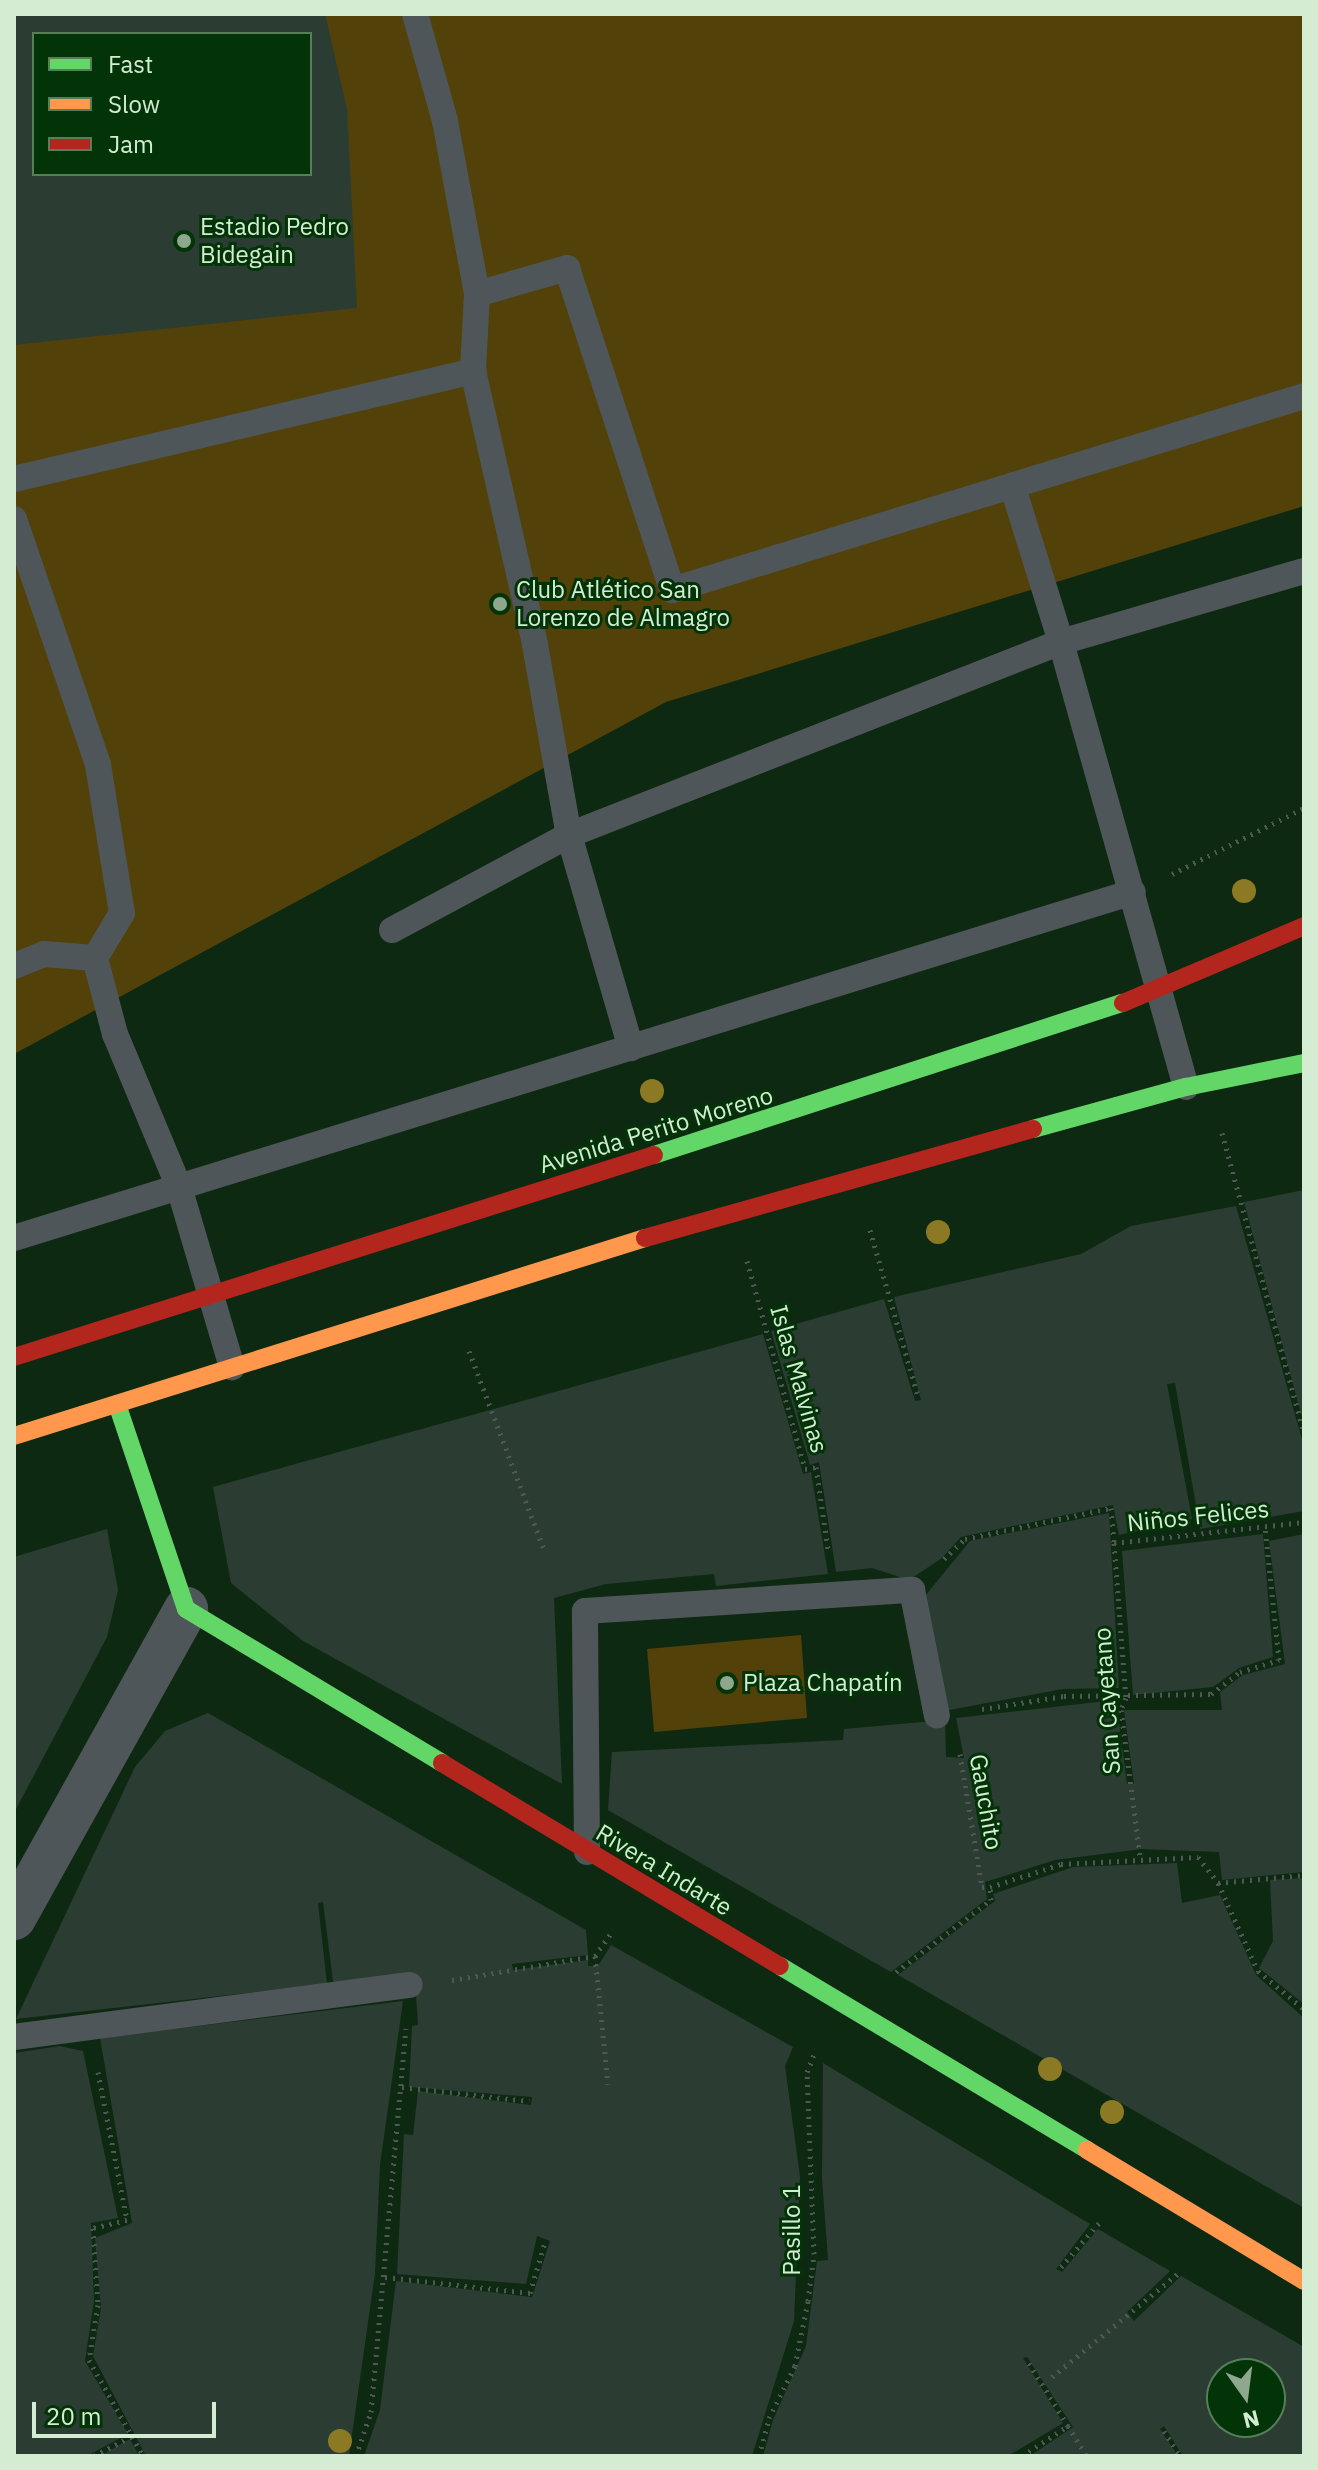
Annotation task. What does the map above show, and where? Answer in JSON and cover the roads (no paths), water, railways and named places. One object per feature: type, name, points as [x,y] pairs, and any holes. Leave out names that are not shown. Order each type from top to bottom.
[{"type":"main road","name":"Avenida Perito Moreno","points":[[14,1357],[829,1102],[1161,989],[1304,926]]},
{"type":"main road","points":[[14,1436],[449,1297],[854,1175],[1197,1084],[1304,1063]]},
{"type":"main road","points":[[117,1404],[186,1609]]},
{"type":"main road","name":"Rivera Indarte","points":[[186,1609],[643,1887],[1304,2281]]},
{"type":"street","points":[[14,1918],[186,1609]]},
{"type":"lane","points":[[415,14],[445,121],[477,294],[473,371],[523,588],[569,835],[631,1048]]},
{"type":"lane","points":[[477,294],[567,268],[672,590],[1304,396]]},
{"type":"lane","points":[[14,479],[473,371]]},
{"type":"lane","points":[[1012,485],[1061,642],[1161,989],[1197,1084]]},
{"type":"lane","points":[[14,519],[98,765],[122,913],[95,958],[115,1034],[179,1187],[232,1367]]},
{"type":"lane","points":[[392,930],[569,835],[1061,642],[1304,571]]},
{"type":"lane","points":[[14,1238],[1133,892]]},
{"type":"lane","points":[[14,966],[44,954],[95,958]]},
{"type":"lane","points":[[587,1852],[585,1611],[912,1590],[944,1715]]},
{"type":"lane","points":[[14,2037],[410,1985]]},
{"type":"place","name":"Estadio Pedro Bidegain","points":[[184,241]]},
{"type":"place","name":"Club Atlético San Lorenzo de Almagro","points":[[500,604]]},
{"type":"place","name":"Plaza Chapatín","points":[[727,1683]]}]
